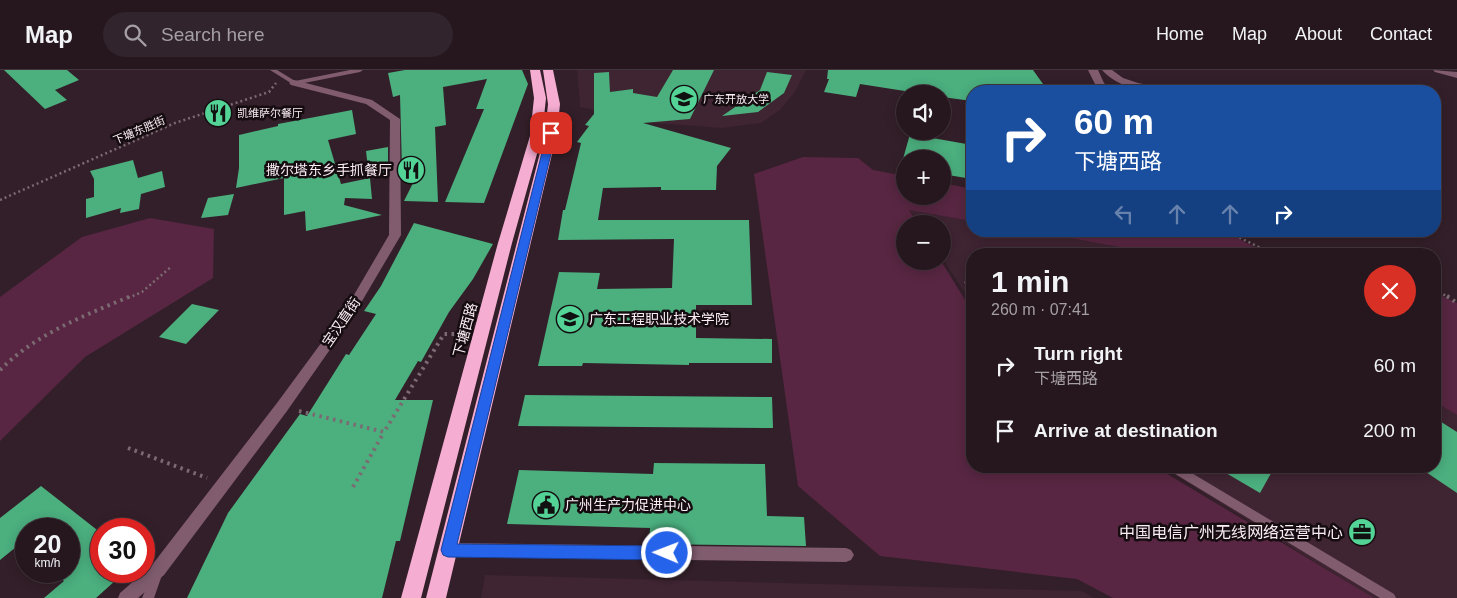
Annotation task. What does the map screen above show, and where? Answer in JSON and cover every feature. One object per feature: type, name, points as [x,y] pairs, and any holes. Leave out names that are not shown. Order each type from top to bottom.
[{"type":"highway","name":"下塘西路","points":[[410,598],[536,136],[540,98],[535,70]]},
{"type":"highway","points":[[436,598],[551,133],[554,104],[548,70]]},
{"type":"street","points":[[1092,70],[1101,85]]},
{"type":"street","points":[[1107,70],[1120,80],[1134,85]]},
{"type":"street","points":[[1438,70],[1457,75]]},
{"type":"street","name":"宝汉直街","points":[[126,598],[158,570],[224,485],[348,315],[394,235],[395,119],[369,102],[294,83]]},
{"type":"street","points":[[448,550],[846,555]]},
{"type":"lane","name":"宝汉直街","points":[[273,70],[294,83]]},
{"type":"lane","points":[[294,83],[360,70]]},
{"type":"lane","points":[[1183,473],[1390,598]]},
{"type":"lane","points":[[148,598],[158,570]]},
{"type":"path","name":"下塘东胜街","points":[[0,200],[176,123],[269,92],[282,76]]},
{"type":"path","points":[[1238,237],[1260,248]]},
{"type":"path","points":[[0,370],[18,352],[65,324],[142,292],[172,266]]},
{"type":"path","points":[[1441,293],[1457,303]]},
{"type":"path","points":[[353,487],[444,334],[481,334]]},
{"type":"path","points":[[316,414],[384,432]]},
{"type":"path","points":[[128,448],[224,485]]},
{"type":"shaded area","name":"广东开放大学","points":[[577,70],[806,70],[795,92],[780,110],[761,123],[722,128],[655,123],[580,107]]},
{"type":"shaded area","points":[[803,157],[858,158],[873,170],[896,174],[896,205],[951,205],[951,185],[966,188],[966,220],[951,217],[951,215],[938,215],[909,210],[912,215],[896,215],[896,270],[947,270],[966,301],[966,473],[1166,473],[1374,598],[1113,598],[1077,579],[880,556],[798,486],[754,174]]},
{"type":"shaded area","points":[[909,209],[940,215],[913,215]]},
{"type":"shaded area","points":[[951,217],[966,220],[966,237],[1065,237],[1124,248],[966,248],[966,295],[950,270]]},
{"type":"shaded area","points":[[150,218],[214,229],[213,278],[85,357],[0,441],[0,297],[82,237]]},
{"type":"shaded area","points":[[1065,237],[1236,237],[1256,248],[1124,248]]},
{"type":"shaded area","points":[[1441,296],[1457,303],[1457,415],[1441,406]]},
{"type":"shaded area","name":"中国电信广州无线网络运营中心","points":[[1441,406],[1457,415],[1457,598],[1373,598],[1172,473],[1441,473]]},
{"type":"shaded area","points":[[485,575],[1082,591],[1094,598],[481,598]]},
{"type":"building","points":[[4,70],[67,70],[79,80],[55,90],[67,100],[45,109]]},
{"type":"building","points":[[405,70],[522,70],[528,84],[484,203],[445,202],[484,109],[476,109],[487,79],[443,87],[446,125],[435,127],[438,202],[404,201],[421,167],[402,170],[400,95],[393,97],[388,73]]},
{"type":"building","points":[[673,70],[714,70],[690,119],[643,123],[731,148],[717,166],[716,190],[661,190],[661,187],[603,188],[598,220],[749,220],[752,305],[696,305],[696,338],[772,339],[772,363],[689,363],[689,365],[583,363],[582,366],[538,366],[559,272],[600,273],[597,289],[672,288],[674,239],[558,240],[563,210],[565,210],[581,143],[577,142],[589,126],[585,125],[594,114],[594,73],[609,72],[610,92],[633,89],[633,93],[657,97]]},
{"type":"building","points":[[828,70],[1033,70],[1044,85],[966,85],[966,100],[951,98],[951,85],[896,85],[896,90],[860,84],[856,97],[824,92],[829,79],[827,79]]},
{"type":"building","points":[[767,72],[792,75],[784,93],[758,112],[722,116],[760,90]]},
{"type":"building","points":[[352,110],[356,134],[328,140],[341,184],[370,178],[372,199],[345,198],[344,205],[382,215],[306,231],[305,211],[284,215],[284,178],[236,188],[239,168],[239,135],[278,126],[278,124]]},
{"type":"building","points":[[908,140],[944,140],[966,144],[966,178],[951,176],[951,150],[906,150]]},
{"type":"building","points":[[388,147],[388,173],[369,177],[366,151]]},
{"type":"building","points":[[133,160],[138,178],[162,171],[165,187],[141,194],[139,209],[120,213],[121,208],[86,218],[86,199],[94,197],[94,179],[90,171]]},
{"type":"building","points":[[234,194],[228,215],[201,218],[208,198]]},
{"type":"building","points":[[414,223],[493,244],[473,279],[449,312],[421,362],[418,361],[395,400],[433,400],[400,541],[396,541],[382,598],[187,598],[228,513],[300,414],[307,416],[346,354],[349,355],[376,314],[364,311],[381,286]]},
{"type":"building","points":[[192,304],[219,310],[186,344],[159,337]]},
{"type":"building","points":[[525,395],[772,397],[773,428],[518,426]]},
{"type":"building","points":[[1441,422],[1457,432],[1457,493],[1427,473],[1441,473]]},
{"type":"building","points":[[654,463],[765,464],[767,516],[804,517],[806,546],[649,544],[650,528],[507,524],[519,470],[653,474]]},
{"type":"building","points":[[1226,473],[1271,473],[1260,493]]},
{"type":"building","points":[[41,486],[90,524],[90,583],[113,583],[96,598],[44,598],[62,583],[80,583],[80,518],[15,518],[15,548],[0,560],[0,518]]},
{"type":"place","name":"广东开放大学","points":[[684,99]]},
{"type":"place","name":"凯维萨尔餐厅","points":[[218,113]]},
{"type":"place","name":"撒尔塔东乡手抓餐厅","points":[[411,170]]},
{"type":"place","name":"广东工程职业技术学院","points":[[570,319]]},
{"type":"place","name":"广州生产力促进中心","points":[[546,505]]},
{"type":"place","name":"中国电信广州无线网络运营中心","points":[[1362,532]]},
{"type":"route","points":[[551,133],[448,550],[667,553]]}]
